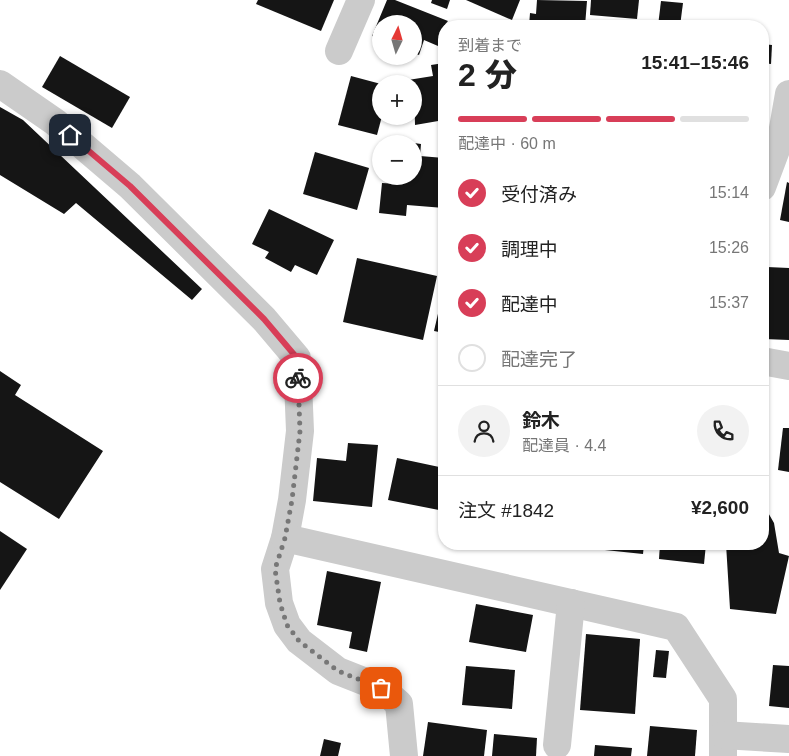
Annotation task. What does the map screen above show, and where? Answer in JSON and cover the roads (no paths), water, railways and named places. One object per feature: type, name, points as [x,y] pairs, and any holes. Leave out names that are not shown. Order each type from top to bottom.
[{"type":"street","points":[[339,51],[361,0]]},
{"type":"street","points":[[0,84],[55,122],[130,186],[264,319],[297,358],[300,431],[292,500],[285,538],[275,569],[280,603],[287,625],[299,641],[338,671],[381,688],[398,704],[404,756]]},
{"type":"street","points":[[769,178],[781,162],[782,134],[789,94]]},
{"type":"street","points":[[769,362],[789,366]]},
{"type":"street","points":[[285,538],[676,627],[723,699],[723,745],[789,740]]},
{"type":"street","points":[[557,746],[571,603]]}]
